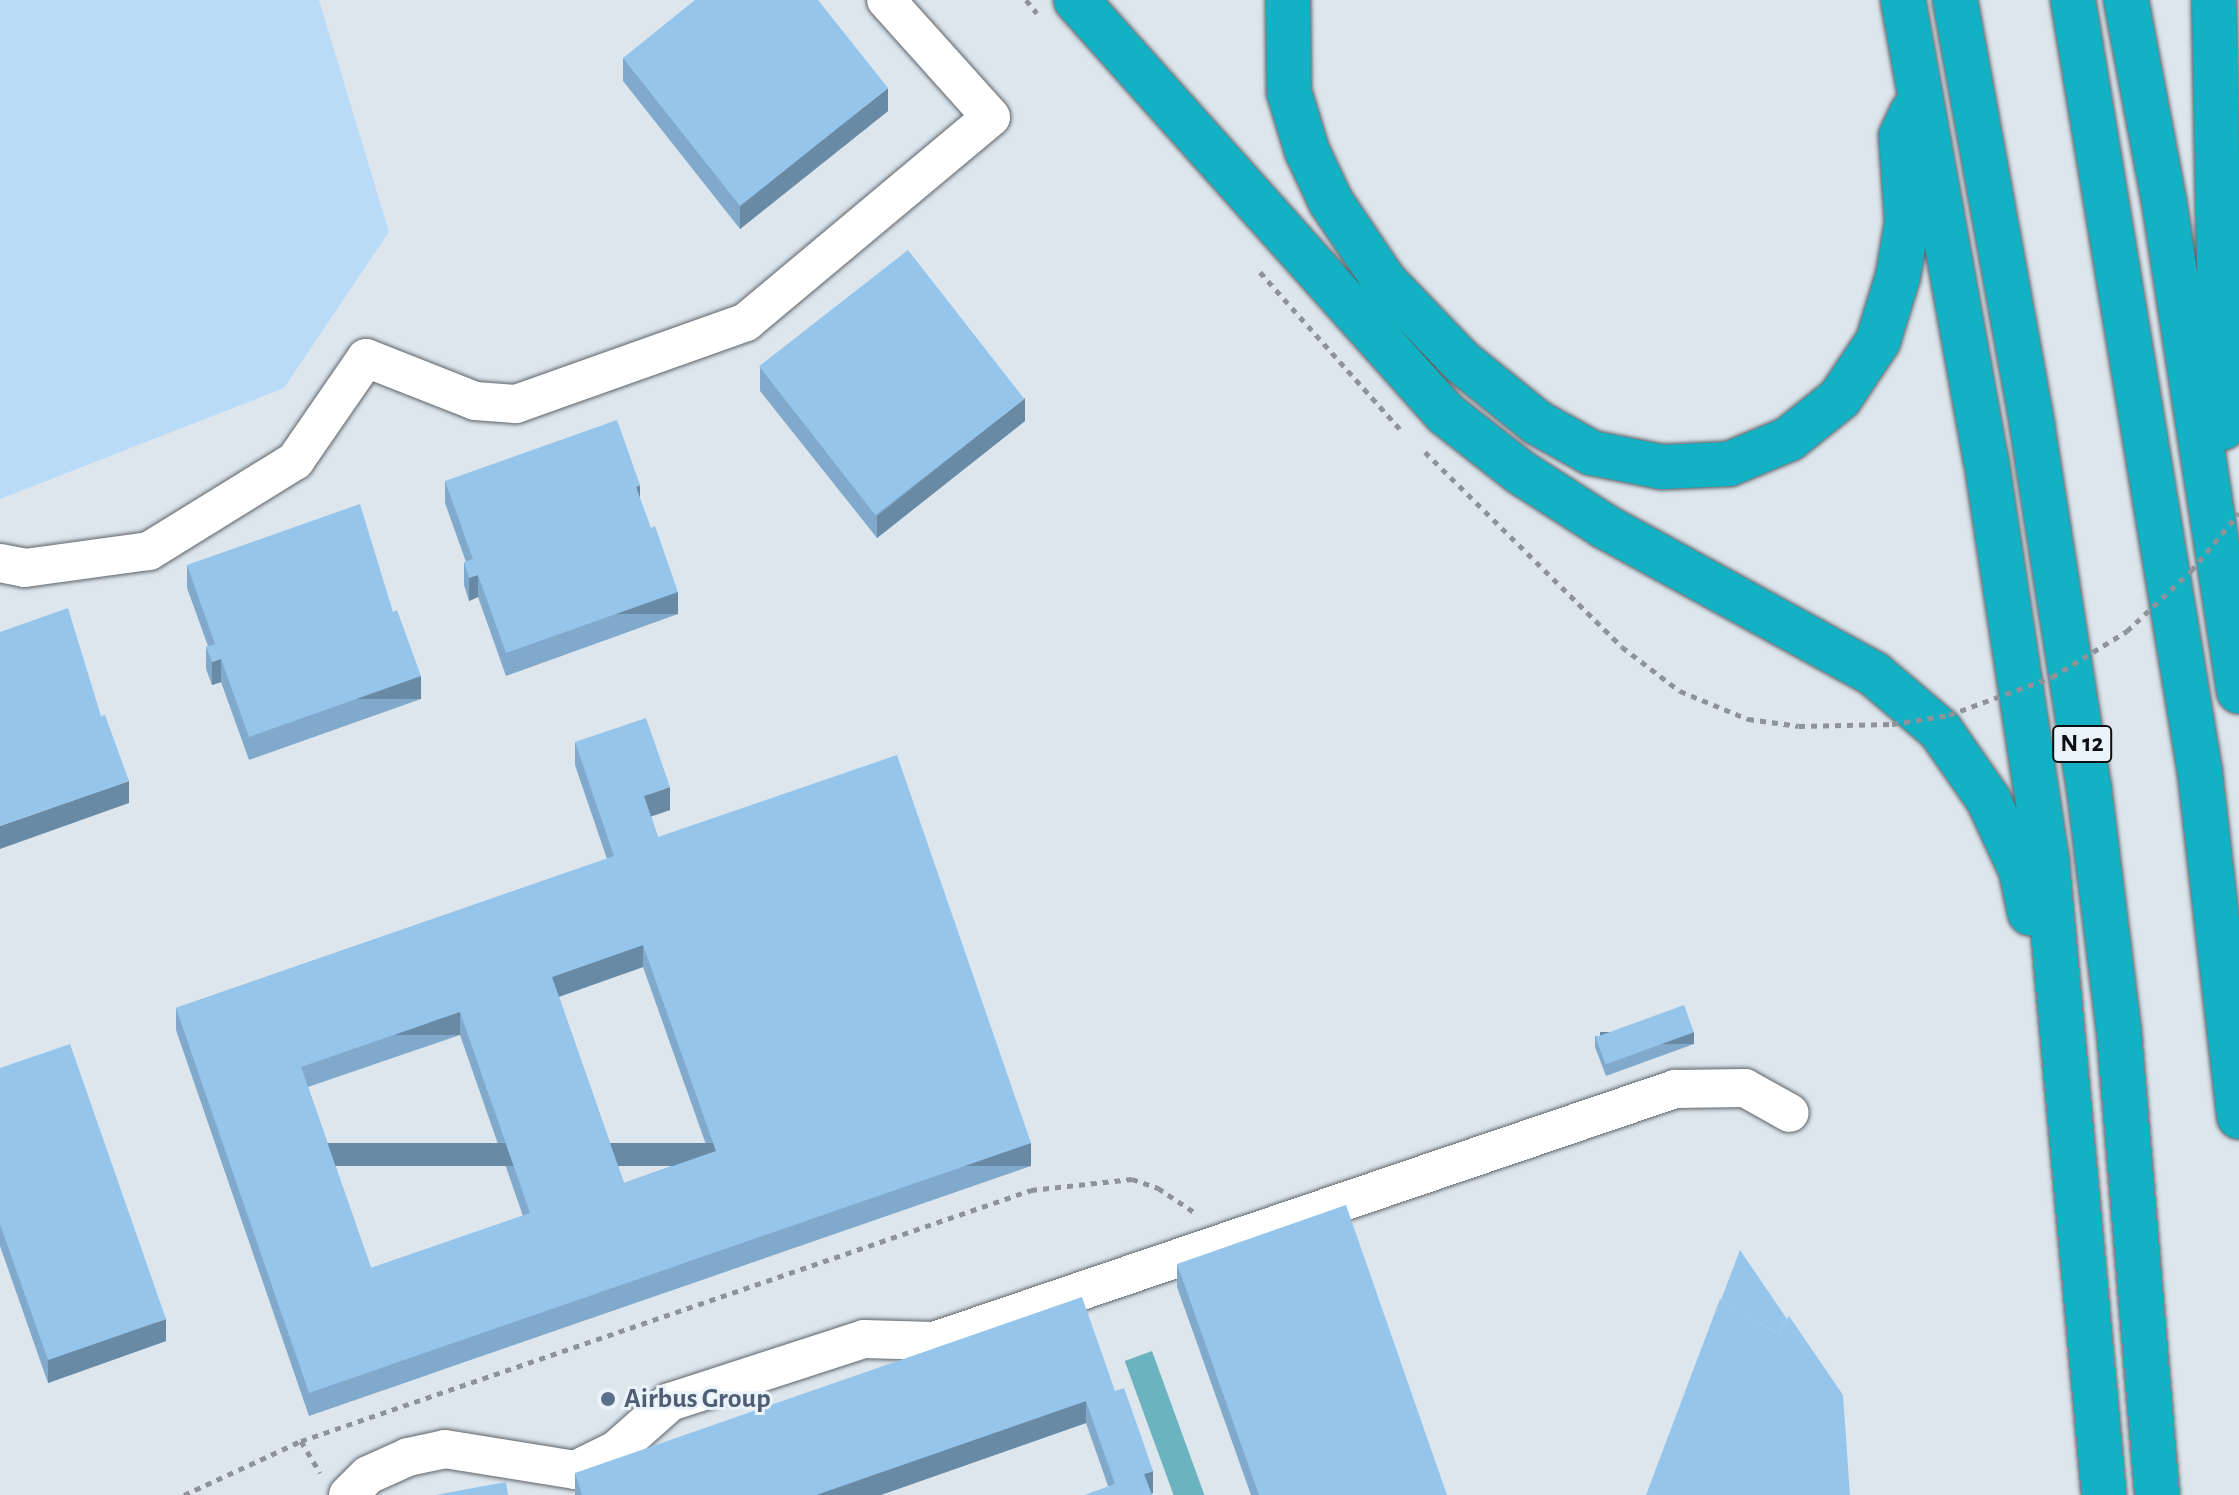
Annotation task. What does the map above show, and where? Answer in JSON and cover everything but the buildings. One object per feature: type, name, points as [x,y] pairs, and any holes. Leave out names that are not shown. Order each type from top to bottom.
[{"type":"highway","points":[[1076,0],[1446,414],[1520,472],[1604,526],[1874,674],[1940,730],[1988,799],[2021,870],[2032,924],[2059,959]]},
{"type":"highway","points":[[1288,0],[1289,92],[1307,151],[1331,202],[1384,281],[1462,362],[1538,423],[1592,453],[1662,467],[1729,464],[1789,439],[1840,398],[1878,341],[1898,276],[1907,222],[1901,136],[1921,93]]},
{"type":"highway","points":[[1903,0],[1986,459],[2059,959],[2104,1495]]},
{"type":"highway","name":"N 12","points":[[1955,0],[2032,425],[2089,788],[2119,1032],[2157,1495]]},
{"type":"highway","points":[[2073,0],[2200,773],[2239,1117]]},
{"type":"highway","points":[[2126,0],[2206,467],[2239,691]]},
{"type":"highway","points":[[2206,467],[2224,423],[2214,0]]},
{"type":"lane","points":[[0,563],[25,568],[149,551],[295,461],[366,358],[475,401],[516,404],[746,322],[991,117],[886,0]]},
{"type":"lane","points":[[336,1488],[408,1457],[445,1449],[575,1470],[616,1450],[670,1402],[864,1339],[934,1341],[1675,1089],[1745,1088],[1790,1113]]},
{"type":"path","points":[[1799,726],[1892,724],[1949,715],[2052,677],[2127,631],[2191,571],[2239,513]]},
{"type":"path","points":[[184,1495],[301,1441],[1031,1190],[1132,1179],[1179,1200],[1228,1241]]},
{"type":"path","points":[[301,1441],[336,1488]]},
{"type":"shaded area","points":[[0,0],[319,0],[389,232],[284,388],[0,499]]},
{"type":"shaded area","points":[[1152,1351],[1204,1495],[1174,1495],[1125,1361]]},
{"type":"place","name":"Airbus Group","points":[[608,1399]]}]
